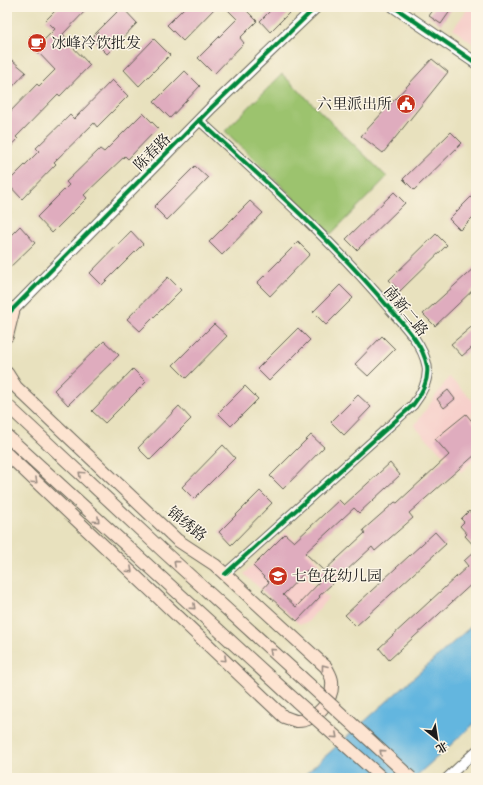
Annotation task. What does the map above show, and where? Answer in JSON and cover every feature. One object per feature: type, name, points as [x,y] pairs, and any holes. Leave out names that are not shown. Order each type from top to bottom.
[{"type":"main road","points":[[7,336],[11,312]]},
{"type":"main road","name":"锦绣路","points":[[7,373],[16,387],[177,540],[215,565],[326,667],[332,680],[330,695],[326,704],[316,714],[305,720],[295,721],[284,717],[7,454]]},
{"type":"main road","points":[[7,404],[163,551],[411,778]]},
{"type":"main road","points":[[7,436],[382,778]]},
{"type":"street","name":"陈春路","points":[[11,312],[199,120],[316,7]]},
{"type":"street","points":[[394,7],[476,63]]},
{"type":"street","name":"南新二路","points":[[199,120],[321,234],[362,275],[420,348],[427,368],[423,392],[413,406],[225,574]]},
{"type":"street","points":[[447,778],[476,751]]},
{"type":"shaded area","points":[[469,7],[476,7],[476,46],[453,29]]},
{"type":"shaded area","points":[[449,377],[476,404],[476,409],[471,415],[476,421],[476,458],[461,472],[414,426]]},
{"type":"shaded area","name":"七色花幼儿园","points":[[286,532],[320,563],[307,578],[328,598],[307,623],[299,624],[244,574]]},
{"type":"green space","points":[[282,74],[387,177],[331,234],[225,131]]},
{"type":"water","points":[[476,622],[476,722],[414,778],[301,778]]},
{"type":"building","points":[[59,7],[89,7],[63,34],[67,39],[66,40],[90,65],[60,96],[58,94],[16,137],[18,139],[7,151],[7,115],[37,84],[39,86],[55,70],[35,49],[55,29],[46,20]]},
{"type":"building","points":[[122,7],[137,23],[107,54],[91,38]]},
{"type":"building","points":[[185,7],[216,7],[183,41],[167,25]]},
{"type":"building","points":[[225,7],[243,7],[257,21],[240,38],[244,43],[214,74],[198,58],[237,19]]},
{"type":"building","points":[[274,7],[295,7],[270,32],[260,21]]},
{"type":"building","points":[[435,7],[453,7],[441,24],[429,16]]},
{"type":"building","points":[[154,39],[170,55],[139,86],[124,70]]},
{"type":"building","points":[[7,56],[26,72],[7,93]]},
{"type":"building","name":"六里派出所","points":[[432,59],[448,72],[383,153],[361,136]]},
{"type":"building","points":[[185,71],[200,86],[170,118],[154,102]]},
{"type":"building","points":[[112,80],[128,96],[97,127],[94,123],[54,162],[56,164],[22,199],[7,183],[39,151],[36,148],[70,115],[74,119]]},
{"type":"building","points":[[143,113],[158,128],[128,159],[125,156],[84,195],[87,198],[52,233],[37,217],[69,185],[66,182],[100,149],[104,152]]},
{"type":"building","points":[[451,132],[462,143],[414,190],[403,179]]},
{"type":"building","points":[[195,166],[208,178],[167,220],[154,207]]},
{"type":"building","points":[[394,192],[405,203],[357,250],[346,239]]},
{"type":"building","points":[[476,192],[476,214],[460,230],[449,219]]},
{"type":"building","points":[[250,201],[263,213],[222,255],[209,242]]},
{"type":"building","points":[[20,226],[35,243],[7,270],[7,239]]},
{"type":"building","points":[[131,231],[143,244],[102,285],[90,273]]},
{"type":"building","points":[[436,234],[447,245],[400,291],[389,280]]},
{"type":"building","points":[[298,242],[310,254],[270,296],[257,283]]},
{"type":"building","points":[[476,266],[476,287],[435,326],[423,314]]},
{"type":"building","points":[[168,277],[181,290],[140,331],[127,319]]},
{"type":"building","points":[[340,285],[353,298],[326,325],[313,312]]},
{"type":"building","points":[[476,323],[476,344],[462,356],[451,344]]},
{"type":"building","points":[[214,324],[227,336],[186,378],[173,365]]},
{"type":"building","points":[[298,328],[310,340],[269,381],[257,369]]},
{"type":"building","points":[[382,336],[395,349],[368,376],[355,364]]},
{"type":"building","points":[[104,341],[119,355],[68,405],[54,390]]},
{"type":"building","points":[[133,369],[146,382],[105,423],[92,411]]},
{"type":"building","points":[[245,386],[258,399],[231,426],[218,413]]},
{"type":"building","points":[[448,390],[455,399],[444,408],[437,399]]},
{"type":"building","points":[[358,395],[371,407],[344,435],[331,422]]},
{"type":"building","points":[[179,406],[191,419],[150,460],[138,448]]},
{"type":"building","points":[[466,414],[476,426],[476,454],[409,513],[413,518],[375,551],[372,547],[319,596],[320,597],[297,621],[262,590],[269,582],[253,566],[285,534],[294,542],[339,500],[344,505],[390,463],[400,475],[359,513],[354,508],[305,553],[324,571],[365,533],[363,530],[395,502],[397,503],[449,455],[435,439]],"holes":[[[307,570],[319,583],[296,607],[283,595]]]},
{"type":"building","points":[[311,435],[324,447],[283,489],[270,476]]},
{"type":"building","points":[[223,445],[235,458],[194,499],[182,487]]},
{"type":"building","points":[[260,491],[272,503],[231,545],[219,532]]},
{"type":"building","points":[[469,511],[476,519],[476,548],[465,536],[467,534],[460,526],[464,522],[461,519]]},
{"type":"building","points":[[435,532],[446,544],[356,626],[345,615]]},
{"type":"building","points":[[476,550],[476,580],[389,660],[379,648],[468,566],[464,561]]},
{"type":"cycle path","points":[[7,315],[212,107],[316,7]]},
{"type":"cycle path","points":[[394,7],[476,63]]},
{"type":"cycle path","points":[[199,120],[273,188],[345,259],[412,335],[425,358],[427,366],[427,377],[424,387],[413,405],[225,574]]},
{"type":"place","name":"冰峰冷饮批发","points":[[37,43]]},
{"type":"place","name":"六里派出所","points":[[406,104]]},
{"type":"place","name":"七色花幼儿园","points":[[278,576]]}]
